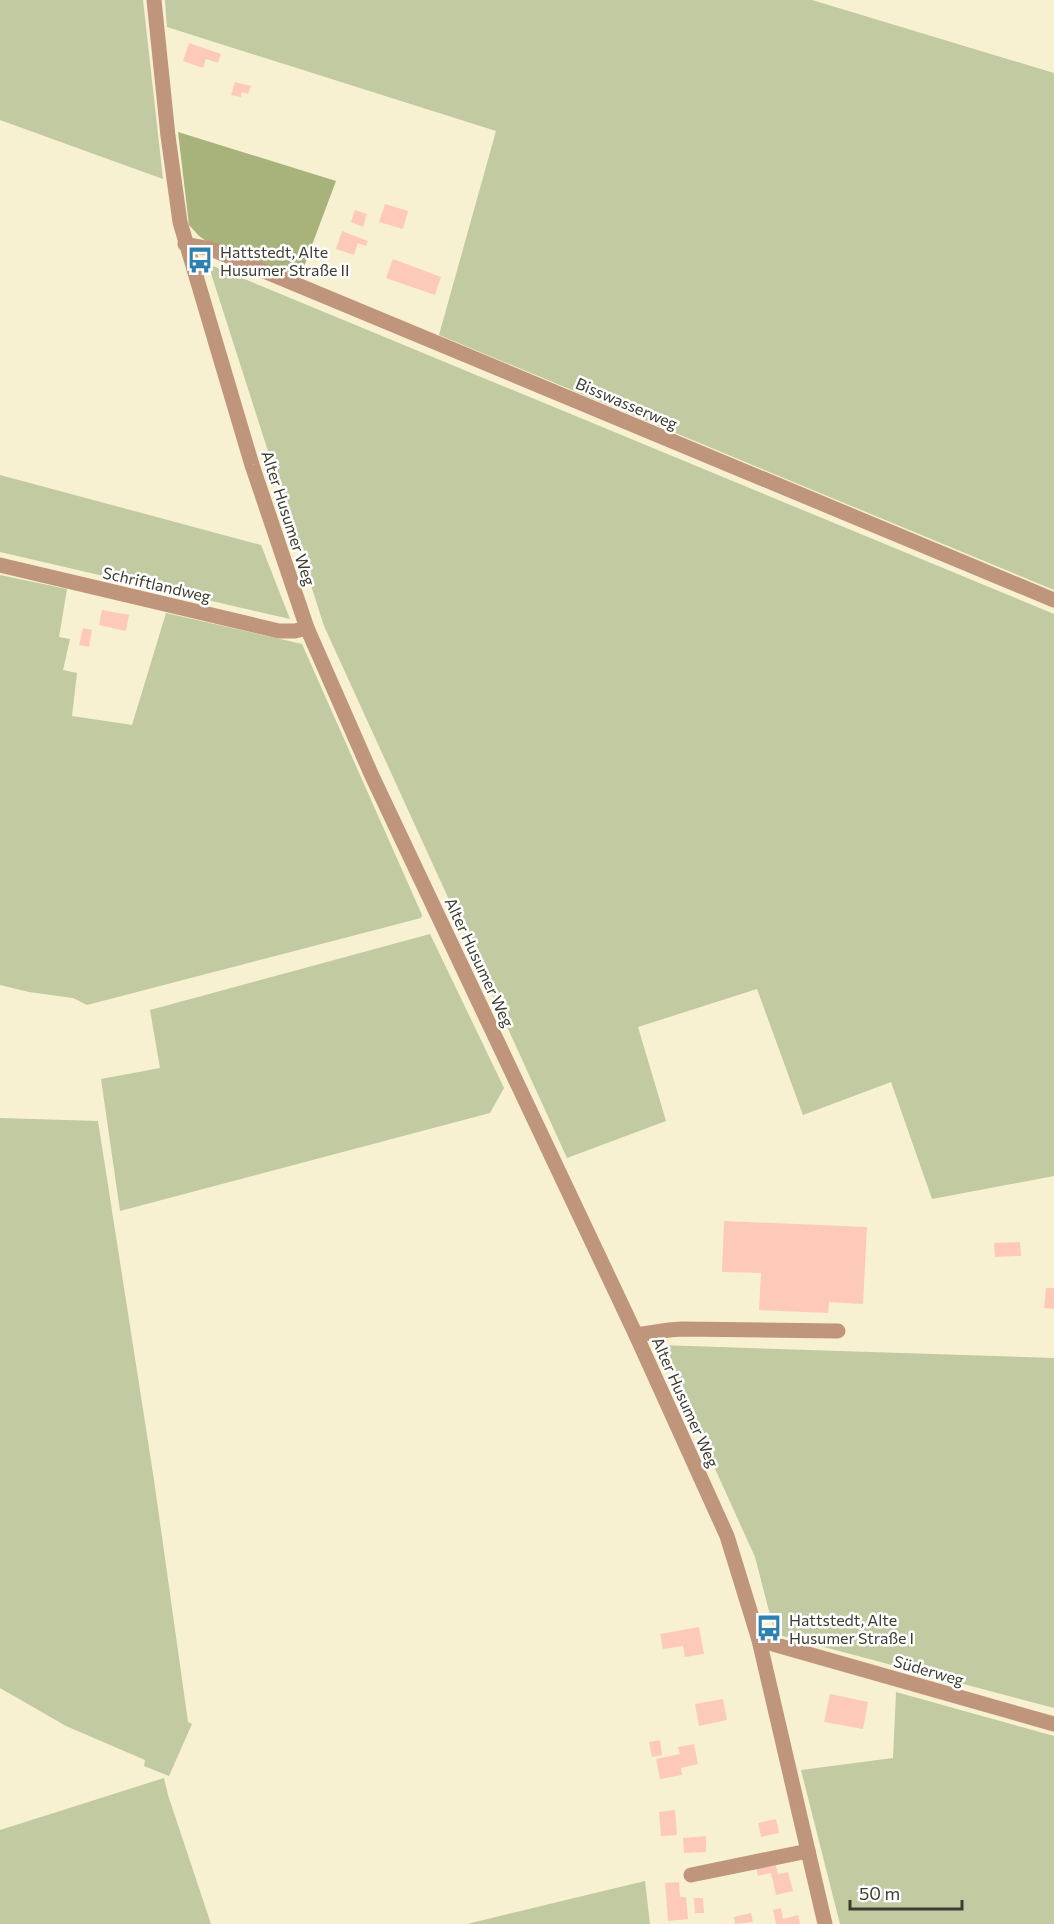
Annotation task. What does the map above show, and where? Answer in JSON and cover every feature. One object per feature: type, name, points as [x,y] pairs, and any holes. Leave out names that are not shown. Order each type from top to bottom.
[{"type":"street","name":"Alter Husumer Weg","points":[[154,0],[168,136],[185,244],[252,465],[307,628],[372,776],[636,1335],[727,1536],[759,1640],[825,1924]]},
{"type":"street","name":"Bisswasserweg","points":[[185,244],[211,249],[1054,600]]},
{"type":"street","name":"Schriftlandweg","points":[[0,565],[279,631],[307,628]]},
{"type":"street","points":[[636,1335],[682,1329],[838,1331]]},
{"type":"street","name":"Süderweg","points":[[759,1640],[1054,1724]]},
{"type":"street","points":[[691,1875],[808,1851]]},
{"type":"green space","points":[[0,0],[143,0],[163,179],[0,120]]},
{"type":"green space","points":[[165,0],[812,0],[1054,73],[1054,590],[439,335],[496,131],[167,27]]},
{"type":"green space","points":[[178,132],[336,181],[300,277],[206,241],[189,225]]},
{"type":"green space","points":[[208,264],[1054,614],[1054,1176],[932,1199],[891,1082],[803,1115],[757,989],[638,1027],[666,1121],[567,1158],[324,626]]},
{"type":"green space","points":[[0,475],[261,545],[290,619],[0,552]]},
{"type":"green space","points":[[0,575],[67,589],[59,637],[70,639],[63,670],[77,673],[72,716],[132,725],[166,613],[302,644],[422,915],[421,918],[87,1005],[73,998],[29,992],[0,985]]},
{"type":"green space","points":[[430,934],[504,1088],[490,1113],[120,1211],[101,1079],[160,1068],[150,1010]]},
{"type":"green space","points":[[0,1118],[98,1121],[154,1480],[188,1722],[192,1724],[169,1776],[144,1766],[145,1760],[66,1726],[0,1688]]},
{"type":"green space","points":[[659,1345],[1054,1358],[1054,1708],[775,1634],[755,1557]]},
{"type":"green space","points":[[896,1692],[1054,1736],[1054,1924],[840,1924],[801,1770],[893,1758]]},
{"type":"green space","points":[[164,1778],[211,1924],[0,1924],[0,1830]]},
{"type":"green space","points":[[645,1881],[650,1924],[467,1924]]},
{"type":"building","points":[[189,43],[221,54],[218,63],[206,59],[203,68],[183,61]]},
{"type":"building","points":[[235,82],[251,86],[248,94],[242,92],[241,97],[231,95]]},
{"type":"building","points":[[385,204],[408,211],[403,229],[379,222]]},
{"type":"building","points":[[355,210],[367,214],[363,227],[351,222]]},
{"type":"building","points":[[342,231],[368,241],[366,246],[358,243],[354,255],[336,249]]},
{"type":"building","points":[[393,259],[441,277],[435,295],[386,278]]},
{"type":"building","points":[[102,610],[129,615],[126,631],[99,625]]},
{"type":"building","points":[[83,628],[92,630],[89,647],[79,645]]},
{"type":"building","points":[[724,1221],[867,1227],[863,1304],[829,1302],[828,1313],[759,1310],[761,1273],[722,1272]]},
{"type":"building","points":[[1020,1242],[1021,1256],[995,1257],[994,1243]]},
{"type":"building","points":[[1046,1288],[1054,1288],[1054,1309],[1044,1308]]},
{"type":"building","points":[[699,1627],[704,1654],[685,1657],[683,1646],[663,1649],[660,1634]]},
{"type":"building","points":[[830,1694],[868,1702],[863,1729],[824,1722]]},
{"type":"building","points":[[723,1699],[727,1720],[699,1726],[695,1704]]},
{"type":"building","points":[[660,1740],[662,1755],[652,1757],[649,1742]]},
{"type":"building","points":[[694,1744],[698,1764],[681,1768],[682,1775],[660,1779],[656,1759],[680,1754],[678,1747]]},
{"type":"building","points":[[675,1810],[677,1835],[661,1836],[659,1812]]},
{"type":"building","points":[[776,1819],[779,1833],[761,1837],[758,1823]]},
{"type":"building","points":[[706,1836],[706,1852],[684,1853],[683,1838]]},
{"type":"building","points":[[775,1861],[778,1874],[788,1872],[793,1891],[776,1895],[771,1873],[758,1876],[756,1866]]},
{"type":"building","points":[[679,1882],[680,1897],[686,1897],[688,1919],[668,1921],[665,1883]]},
{"type":"building","points":[[694,1898],[703,1898],[704,1913],[695,1913]]},
{"type":"building","points":[[781,1908],[783,1919],[798,1915],[800,1924],[776,1924],[773,1910]]},
{"type":"building","points":[[751,1913],[753,1922],[735,1924],[734,1917]]},
{"type":"place","name":"Hattstedt, Alte Husumer Straße II","points":[[200,260]]},
{"type":"place","name":"Hattstedt, Alte Husumer Straße I","points":[[769,1628]]}]
